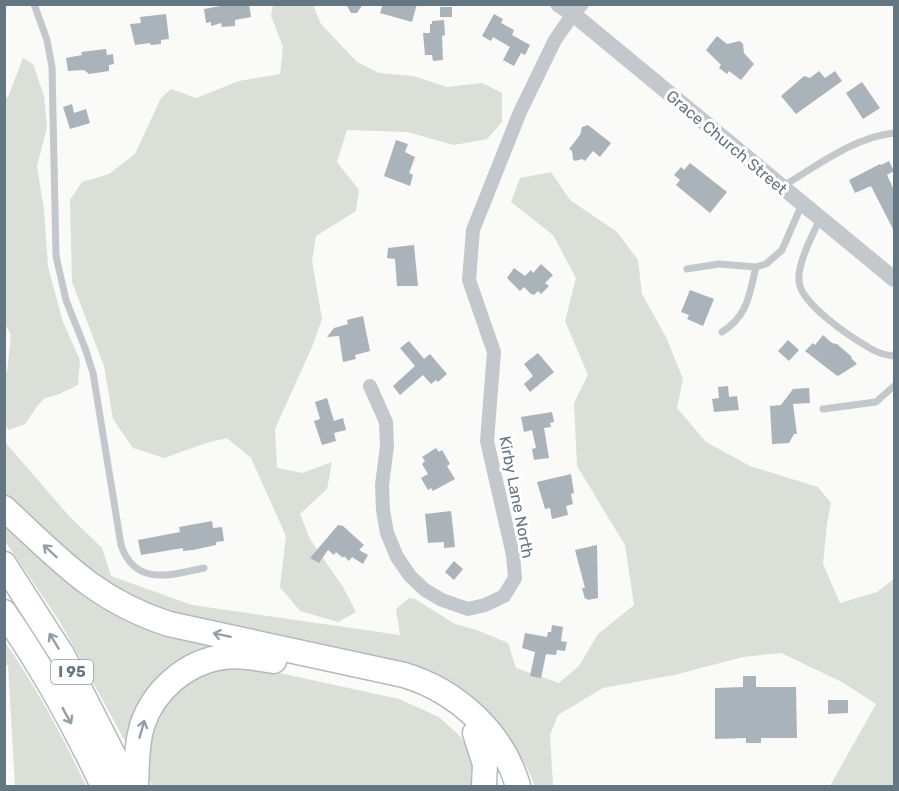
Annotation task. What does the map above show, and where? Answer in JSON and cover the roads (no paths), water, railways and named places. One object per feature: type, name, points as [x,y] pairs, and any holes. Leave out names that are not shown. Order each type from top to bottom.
[{"type":"highway","points":[[4,508],[70,570],[124,606],[169,624],[419,680],[448,694],[505,755],[518,786]]},
{"type":"highway","name":"I 95","points":[[4,564],[63,656],[129,786]]},
{"type":"highway","name":"I 95","points":[[4,612],[24,641],[61,705],[103,786]]},
{"type":"highway","points":[[136,786],[139,740],[146,714],[153,701],[161,691],[183,673],[207,661],[236,656],[264,659],[405,691],[435,704],[480,730],[510,754],[527,786]]},
{"type":"highway","points":[[480,730],[485,764],[484,786]]},
{"type":"highway","points":[[480,730],[504,786]]},
{"type":"street","name":"Grace Church Street","points":[[558,4],[578,9],[781,187],[894,279]]},
{"type":"street","name":"Kirby Lane North","points":[[370,386],[386,422],[387,446],[382,485],[383,510],[387,532],[397,557],[410,576],[425,590],[442,600],[468,609],[485,605],[504,596],[515,578],[513,555],[487,441],[494,352],[469,280],[473,230],[520,112],[555,40],[578,9]]},
{"type":"lane","points":[[34,4],[47,40],[52,67],[56,256],[66,300],[93,373],[121,545],[132,564],[152,575],[164,576],[204,568]]},
{"type":"lane","points":[[781,187],[864,140],[894,133]]},
{"type":"lane","points":[[687,269],[719,264],[756,267],[766,264],[782,250],[802,204]]},
{"type":"lane","points":[[820,219],[803,261],[798,281],[804,297],[837,326],[869,348],[894,356]]},
{"type":"lane","points":[[722,332],[733,325],[746,307],[756,267]]},
{"type":"lane","points":[[823,409],[876,402],[894,386]]}]
